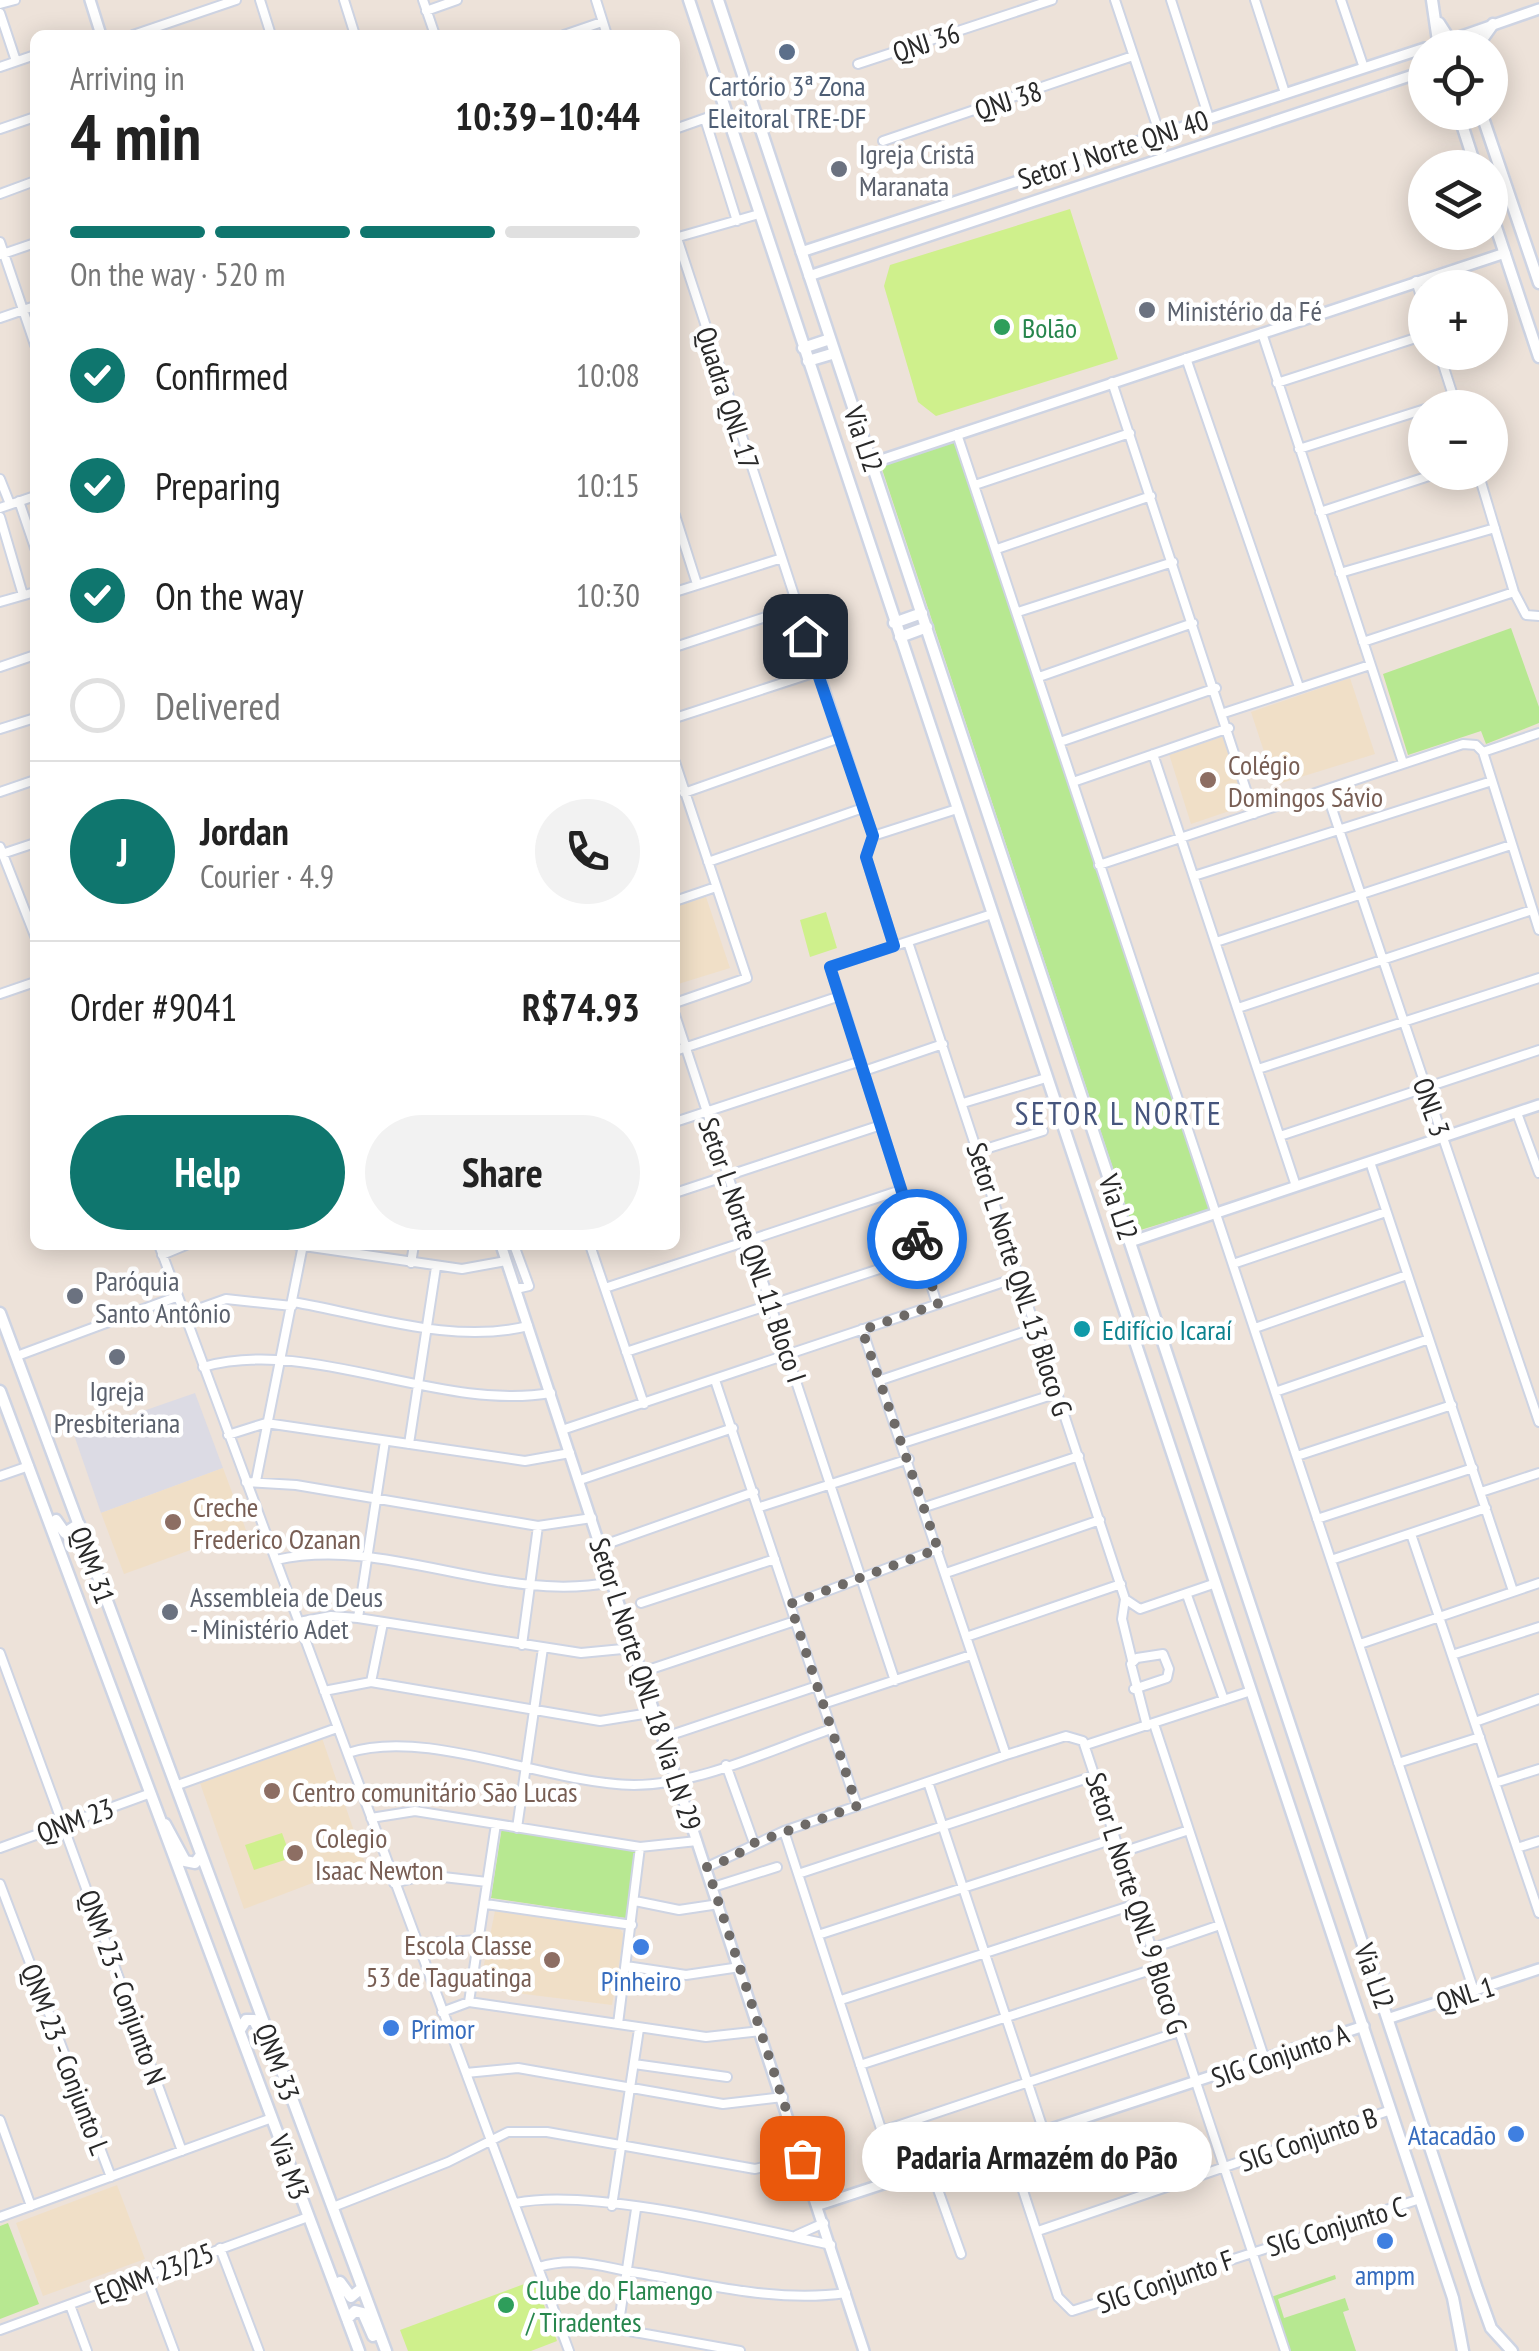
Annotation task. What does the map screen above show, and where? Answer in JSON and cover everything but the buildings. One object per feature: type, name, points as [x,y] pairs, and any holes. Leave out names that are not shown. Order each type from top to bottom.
[{"type":"main road","name":"Via LJ2","points":[[689,0],[1312,1866],[1453,2298],[1463,2351]]},
{"type":"main road","name":"Via LJ2","points":[[718,0],[1491,2328],[1512,2351]]},
{"type":"main road","points":[[1432,0],[1443,30]]},
{"type":"main road","points":[[1436,30],[1438,22]]},
{"type":"main road","points":[[1489,30],[1493,24]]},
{"type":"main road","points":[[1508,189],[1539,283]]},
{"type":"main road","points":[[1504,250],[1539,357]]},
{"type":"main road","points":[[803,348],[830,339]]},
{"type":"main road","points":[[808,361],[835,353]]},
{"type":"main road","points":[[894,623],[922,614]]},
{"type":"main road","points":[[900,636],[926,627]]},
{"type":"main road","points":[[1047,1079],[1072,1071]]},
{"type":"main road","points":[[0,1312],[11,1341]]},
{"type":"main road","points":[[0,1326],[11,1341]]},
{"type":"main road","name":"QNM 31","points":[[11,1341],[170,1774]]},
{"type":"main road","points":[[0,1391],[161,1820],[172,1831],[185,1861],[198,1862],[201,1855]]},
{"type":"main road","points":[[1160,1412],[1184,1406]]},
{"type":"main road","points":[[1167,1430],[1189,1422]]},
{"type":"main road","points":[[28,1466],[41,1482],[61,1530],[72,1532],[78,1524]]},
{"type":"main road","points":[[114,1692],[120,1682],[134,1685],[146,1724],[160,1745]]},
{"type":"main road","name":"QNM 33","points":[[170,1774],[333,2207],[382,2351]]},
{"type":"main road","name":"Via M3","points":[[161,1820],[314,2233]]},
{"type":"main road","points":[[1302,1840],[1314,1842],[1326,1834]]},
{"type":"main road","points":[[1312,1866],[1320,1858],[1333,1858]]},
{"type":"main road","points":[[240,2030],[246,2020],[254,2020],[286,2084]]},
{"type":"main road","points":[[1387,2098],[1402,2105],[1415,2101]]},
{"type":"main road","points":[[314,2233],[344,2293],[354,2297],[362,2288]]},
{"type":"main road","points":[[314,2233],[359,2351]]},
{"type":"main road","points":[[347,2319],[355,2311],[363,2313],[382,2351]]},
{"type":"street","points":[[0,4],[15,0]]},
{"type":"street","points":[[90,0],[99,30]]},
{"type":"street","points":[[148,30],[236,0]]},
{"type":"street","points":[[260,0],[269,30]]},
{"type":"street","points":[[344,0],[353,30]]},
{"type":"street","points":[[423,0],[433,30]]},
{"type":"street","points":[[426,10],[458,0]]},
{"type":"street","points":[[596,0],[605,30]]},
{"type":"street","name":"QNJ 36","points":[[858,64],[1052,0]]},
{"type":"street","points":[[1115,0],[1160,135]]},
{"type":"street","points":[[1171,0],[1209,118]]},
{"type":"street","points":[[1255,0],[1285,93]]},
{"type":"street","points":[[1340,0],[1368,64],[1381,69],[1382,83]]},
{"type":"street","name":"Setor J Norte QNJ 40","points":[[1481,30],[1539,9]]},
{"type":"street","points":[[0,13],[16,61]]},
{"type":"street","points":[[579,30],[602,22]]},
{"type":"street","name":"Setor J Norte QNJ 40","points":[[802,252],[1408,54]]},
{"type":"street","name":"QNJ 38","points":[[883,141],[1133,56]]},
{"type":"street","points":[[0,67],[30,57]]},
{"type":"street","points":[[809,276],[1408,76]]},
{"type":"street","points":[[680,126],[726,111]]},
{"type":"street","points":[[704,119],[736,221]]},
{"type":"street","points":[[0,129],[30,120]]},
{"type":"street","points":[[1196,122],[1192,136],[1200,145]]},
{"type":"street","points":[[1173,130],[1180,136],[1182,151]]},
{"type":"street","points":[[0,194],[30,184]]},
{"type":"street","points":[[680,237],[759,214]]},
{"type":"street","points":[[915,214],[921,236]]},
{"type":"street","points":[[858,233],[857,246],[864,256]]},
{"type":"street","points":[[0,242],[30,330]]},
{"type":"street","points":[[2,254],[30,245]]},
{"type":"street","name":"Quadra QNL 17","points":[[680,250],[873,836],[866,857],[894,946]]},
{"type":"street","points":[[1451,270],[1505,253]]},
{"type":"street","points":[[872,463],[1408,284]]},
{"type":"street","points":[[0,318],[30,308]]},
{"type":"street","points":[[1262,334],[1403,763]]},
{"type":"street","points":[[1277,383],[1408,341]]},
{"type":"street","points":[[1186,358],[1298,688]]},
{"type":"street","points":[[1112,382],[1224,712],[1254,814]]},
{"type":"street","points":[[1299,449],[1408,414]]},
{"type":"street","points":[[975,486],[1130,433]]},
{"type":"street","points":[[957,434],[1474,1991]]},
{"type":"street","points":[[0,479],[30,537]]},
{"type":"street","points":[[1320,512],[1408,483]]},
{"type":"street","points":[[1483,490],[1514,592],[1526,615],[1539,616]]},
{"type":"street","points":[[997,549],[1150,496]]},
{"type":"street","points":[[0,508],[30,498]]},
{"type":"street","points":[[0,517],[23,595]]},
{"type":"street","points":[[1340,573],[1495,528]]},
{"type":"street","points":[[680,539],[698,584]]},
{"type":"street","points":[[680,590],[779,558]]},
{"type":"street","points":[[1018,612],[1174,562]]},
{"type":"street","points":[[1363,642],[1514,592]]},
{"type":"street","points":[[0,602],[30,593]]},
{"type":"street","points":[[680,645],[796,607]]},
{"type":"street","points":[[1038,676],[1193,624]]},
{"type":"street","points":[[0,667],[30,657]]},
{"type":"street","points":[[1224,712],[1370,665]]},
{"type":"street","points":[[680,716],[816,672]]},
{"type":"street","points":[[1060,742],[1216,688]]},
{"type":"street","points":[[0,729],[30,720]]},
{"type":"street","points":[[1073,782],[1229,728]]},
{"type":"street","points":[[1484,752],[1539,733]]},
{"type":"street","points":[[684,793],[840,738]]},
{"type":"street","points":[[1099,865],[1403,763],[1464,744],[1476,745],[1484,752],[1539,930]]},
{"type":"street","points":[[1154,754],[1296,1186]]},
{"type":"street","points":[[680,779],[746,978],[680,1001]]},
{"type":"street","points":[[1194,876],[1492,781]]},
{"type":"street","points":[[0,792],[30,782]]},
{"type":"street","name":"ONL 3","points":[[1326,791],[1539,1422]]},
{"type":"street","points":[[708,862],[863,808]]},
{"type":"street","points":[[873,836],[957,808]]},
{"type":"street","points":[[30,844],[1,851],[30,922]]},
{"type":"street","points":[[1216,942],[1511,845]]},
{"type":"street","points":[[680,899],[716,887]]},
{"type":"street","points":[[25,908],[30,906]]},
{"type":"street","points":[[1238,1008],[1532,910]]},
{"type":"street","points":[[938,1304],[830,967],[992,914]]},
{"type":"street","name":"Setor L Norte QNL 13 Bloco G","points":[[908,942],[1121,1584],[1125,1599],[1122,1619],[1134,1689],[1151,1725]]},
{"type":"street","points":[[1258,1070],[1539,978]]},
{"type":"street","points":[[0,994],[30,984]]},
{"type":"street","points":[[680,1050],[840,996]]},
{"type":"street","points":[[864,1071],[943,1044]]},
{"type":"street","name":"Setor L Norte QNL 11 Bloco I","points":[[680,1050],[834,1484],[896,1681]]},
{"type":"street","points":[[1280,1136],[1539,1050]]},
{"type":"street","points":[[680,1120],[861,1061]]},
{"type":"street","points":[[963,1103],[1047,1079]]},
{"type":"street","points":[[1130,1242],[1539,1105]]},
{"type":"street","points":[[1517,1113],[1539,1174]]},
{"type":"street","points":[[680,1191],[882,1125]]},
{"type":"street","points":[[979,1151],[1043,1131]]},
{"type":"street","points":[[1370,1162],[1513,1591]]},
{"type":"street","points":[[606,1288],[901,1190]]},
{"type":"street","points":[[1233,1264],[1386,1212]]},
{"type":"street","points":[[160,1250],[228,1435],[251,1481],[337,1728],[570,2351]]},
{"type":"street","points":[[251,1481],[293,1304],[300,1250]]},
{"type":"street","points":[[327,1250],[462,1269],[506,1262]]},
{"type":"street","points":[[411,1263],[413,1250]]},
{"type":"street","name":"Setor L Norte QNL 18 Via LN 29","points":[[502,1250],[680,1779],[864,2351]]},
{"type":"street","points":[[516,1250],[529,1286],[516,1289]]},
{"type":"street","points":[[592,1250],[644,1404]]},
{"type":"street","points":[[626,1352],[922,1255]]},
{"type":"street","points":[[409,1444],[436,1266]]},
{"type":"street","points":[[1255,1328],[1408,1275]]},
{"type":"street","points":[[562,1430],[1018,1276]]},
{"type":"street","points":[[17,1356],[176,1296]]},
{"type":"street","points":[[184,1314],[226,1299],[293,1304],[478,1335],[528,1326]]},
{"type":"street","points":[[881,1380],[1035,1328]]},
{"type":"street","points":[[707,1867],[784,1831],[1006,1756],[925,1507],[862,1330]]},
{"type":"street","points":[[1275,1392],[1429,1338]]},
{"type":"street","points":[[203,1368],[238,1360],[280,1363],[503,1399],[551,1393]]},
{"type":"street","points":[[715,1380],[857,1806]]},
{"type":"street","points":[[903,1443],[1058,1393]]},
{"type":"street","points":[[1297,1456],[1452,1405]]},
{"type":"street","points":[[228,1435],[266,1422],[525,1461],[570,1453]]},
{"type":"street","points":[[580,1480],[733,1428]]},
{"type":"street","points":[[358,1618],[385,1441]]},
{"type":"street","points":[[925,1507],[1078,1456]]},
{"type":"street","points":[[760,1507],[908,1459]]},
{"type":"street","points":[[0,1476],[28,1466]]},
{"type":"street","points":[[1318,1520],[1472,1468]]},
{"type":"street","points":[[1481,1492],[1539,1473]]},
{"type":"street","points":[[251,1481],[538,1526],[592,1518]]},
{"type":"street","points":[[601,1546],[754,1492]]},
{"type":"street","points":[[1331,1560],[1486,1508]]},
{"type":"street","points":[[946,1573],[1100,1520]]},
{"type":"street","points":[[522,1645],[538,1526]]},
{"type":"street","points":[[1412,1534],[1539,1913]]},
{"type":"street","points":[[790,1604],[938,1549]]},
{"type":"street","points":[[276,1560],[311,1554],[368,1559],[563,1590],[612,1582]]},
{"type":"street","points":[[641,1603],[776,1559]]},
{"type":"street","points":[[1360,1644],[1539,1582]]},
{"type":"street","points":[[966,1637],[1121,1584]]},
{"type":"street","points":[[1125,1599],[1140,1609],[1216,1584]]},
{"type":"street","points":[[1187,1595],[1224,1700]]},
{"type":"street","points":[[299,1622],[331,1616],[358,1618],[544,1648],[605,1654],[633,1648]]},
{"type":"street","points":[[642,1672],[795,1621]]},
{"type":"street","points":[[372,1682],[384,1623]]},
{"type":"street","points":[[1452,1655],[1539,1626]]},
{"type":"street","points":[[517,1828],[544,1648]]},
{"type":"street","points":[[1132,1660],[1156,1652],[1165,1657],[1167,1678],[1134,1689]]},
{"type":"street","name":"QNM 23 - Conjunto N","points":[[0,1653],[182,2151]]},
{"type":"street","points":[[824,1704],[971,1655]]},
{"type":"street","points":[[324,1691],[372,1682],[536,1707],[600,1721],[656,1712]]},
{"type":"street","points":[[665,1737],[816,1686]]},
{"type":"street","points":[[1086,1746],[1251,1691]]},
{"type":"street","points":[[1475,1722],[1539,1699]]},
{"type":"street","points":[[1151,1725],[1264,2060]]},
{"type":"street","points":[[176,1786],[337,1728]]},
{"type":"street","points":[[348,1753],[367,1746],[399,1746],[616,1784],[680,1779],[831,1729]]},
{"type":"street","name":"Setor L Norte QNL 9 Bloco G","points":[[1006,1756],[1066,1736],[1079,1738],[1086,1746],[1285,2351]]},
{"type":"street","points":[[1398,1763],[1480,1737]]},
{"type":"street","points":[[726,1764],[754,1843]]},
{"type":"street","points":[[1496,1784],[1539,1769]]},
{"type":"street","points":[[798,1874],[1094,1776]]},
{"type":"street","points":[[928,1782],[1044,2132]]},
{"type":"street","name":"QNM 23","points":[[0,1848],[151,1793]]},
{"type":"street","points":[[371,1818],[415,1811],[640,1847],[697,1841]]},
{"type":"street","points":[[469,2002],[496,1824]]},
{"type":"street","points":[[1119,1852],[1188,1830]]},
{"type":"street","points":[[784,1831],[898,2181]]},
{"type":"street","points":[[818,1935],[1114,1839]]},
{"type":"street","points":[[1518,1848],[1539,1841]]},
{"type":"street","points":[[618,2024],[640,1847]]},
{"type":"street","points":[[713,1887],[778,1867]]},
{"type":"street","points":[[394,1883],[426,1875],[487,1882]]},
{"type":"street","name":"QNM 23 - Conjunto L","points":[[0,1884],[111,2177]]},
{"type":"street","points":[[635,1901],[680,1910],[718,1904]]},
{"type":"street","points":[[486,1904],[632,1925]]},
{"type":"street","points":[[841,2000],[1136,1904]]},
{"type":"street","points":[[1150,1949],[1220,1925]]},
{"type":"street","points":[[418,1944],[476,1940]]},
{"type":"street","points":[[626,1966],[686,1975],[740,1967]]},
{"type":"street","points":[[860,2065],[1156,1968]]},
{"type":"street","name":"QNL 1","points":[[1390,2018],[1539,1969]]},
{"type":"street","points":[[442,2012],[469,2002],[723,2038],[761,2031]]},
{"type":"street","name":"SIG Conjunto A","points":[[819,2206],[1364,2026]]},
{"type":"street","points":[[612,2206],[640,2028]]},
{"type":"street","points":[[882,2131],[1178,2032]]},
{"type":"street","points":[[634,2064],[727,2078]]},
{"type":"street","points":[[466,2073],[518,2068],[722,2104],[784,2097]]},
{"type":"street","name":"SIG Conjunto B","points":[[1038,2231],[1391,2110]]},
{"type":"street","points":[[0,2217],[272,2118]]},
{"type":"street","points":[[0,2120],[31,2206]]},
{"type":"street","points":[[333,2207],[448,2162],[490,2139],[523,2130],[755,2169],[802,2158]]},
{"type":"street","points":[[1008,2145],[1038,2231]]},
{"type":"street","points":[[931,2170],[961,2254]]},
{"type":"street","points":[[516,2203],[549,2198],[636,2209],[830,2244]]},
{"type":"street","name":"SIG Conjunto C","points":[[1252,2252],[1420,2199]]},
{"type":"street","points":[[618,2329],[636,2209]]},
{"type":"street","name":"EQNM 23/25","points":[[0,2330],[308,2216]]},
{"type":"street","points":[[797,2235],[824,2223]]},
{"type":"street","name":"SIG Conjunto F","points":[[1038,2231],[1058,2297],[1066,2309],[1079,2310],[1252,2252]]},
{"type":"street","points":[[220,2248],[259,2351]]},
{"type":"street","points":[[539,2267],[572,2260],[794,2297],[846,2294]]},
{"type":"street","points":[[146,2276],[174,2351]]},
{"type":"street","points":[[70,2304],[87,2351]]},
{"type":"street","points":[[562,2332],[592,2326],[740,2351]]},
{"type":"shaded area","points":[[1350,678],[1375,754],[1275,785],[1251,712]]},
{"type":"shaded area","name":"Colégio Domingos Sávio","points":[[1225,736],[1247,805],[1191,824],[1169,754]]},
{"type":"shaded area","points":[[704,891],[730,968],[680,983],[680,899]]},
{"type":"shaded area","points":[[195,1393],[223,1468],[101,1513],[74,1435]]},
{"type":"shaded area","name":"Creche Frederico Ozanan","points":[[223,1468],[246,1530],[124,1574],[101,1513]]},
{"type":"shaded area","points":[[322,1738],[365,1863],[244,1909],[200,1783]]},
{"type":"shaded area","name":"Escola Classe 53 de Taguatinga","points":[[495,1911],[620,1929],[624,1935],[612,2005],[484,1989],[480,1984]]},
{"type":"shaded area","points":[[117,2185],[145,2259],[43,2296],[16,2223]]},
{"type":"green space","name":"Bolão","points":[[1070,209],[1118,359],[936,416],[918,402],[884,286],[890,265]]},
{"type":"green space","points":[[954,442],[1209,1209],[1134,1232],[881,466]]},
{"type":"green space","points":[[1511,628],[1539,707],[1539,723],[1486,744],[1481,731],[1408,755],[1383,674]]},
{"type":"green space","points":[[826,912],[837,948],[810,957],[800,920]]},
{"type":"green space","points":[[502,1827],[637,1848],[626,1918],[491,1898]]},
{"type":"green space","points":[[282,1833],[291,1858],[254,1870],[245,1845]]},
{"type":"green space","points":[[8,2223],[39,2304],[0,2319],[0,2226]]},
{"type":"green space","points":[[1335,2275],[1336,2279],[1278,2299],[1284,2318],[1345,2298],[1349,2310],[1343,2312],[1356,2351],[1289,2351],[1271,2297]]},
{"type":"green space","name":"Clube do Flamengo / Tiradentes","points":[[535,2280],[557,2341],[531,2351],[408,2351],[400,2330]]},
{"type":"way so far","points":[[802,2158],[707,1867],[732,1858],[754,1843],[857,1806],[790,1604],[938,1549],[862,1330],[938,1304],[917,1239]]},
{"type":"place","name":"Cartório 3ª Zona Eleitoral TRE-DF","points":[[787,52]]},
{"type":"place","name":"Igreja Cristã Maranata","points":[[839,169]]},
{"type":"place","name":"Ministério da Fé","points":[[1147,310]]},
{"type":"place","name":"Bolão","points":[[1002,327]]},
{"type":"place","name":"Colégio Domingos Sávio","points":[[1208,780]]},
{"type":"place","name":"Paróquia Santo Antônio","points":[[75,1296]]},
{"type":"place","name":"Edifício Icaraí","points":[[1082,1329]]},
{"type":"place","name":"Igreja Presbiteriana","points":[[117,1357]]},
{"type":"place","name":"Creche Frederico Ozanan","points":[[173,1522]]},
{"type":"place","name":"Assembleia de Deus - Ministério Adet","points":[[170,1612]]},
{"type":"place","name":"Centro comunitário São Lucas","points":[[272,1791]]},
{"type":"place","name":"Colegio Isaac Newton","points":[[295,1853]]},
{"type":"place","name":"Pinheiro","points":[[641,1947]]},
{"type":"place","name":"Escola Classe 53 de Taguatinga","points":[[552,1960]]},
{"type":"place","name":"Primor","points":[[391,2028]]},
{"type":"place","name":"Atacadão","points":[[1516,2134]]},
{"type":"place","name":"Padaria Armazém do Pão","points":[[802,2158]]},
{"type":"place","name":"ampm","points":[[1385,2241]]},
{"type":"place","name":"Clube do Flamengo / Tiradentes","points":[[506,2305]]},
{"type":"district","name":"SETOR L NORTE","points":[[1119,1113]]},
{"type":"route","points":[[805,636],[873,836],[866,857],[894,946],[830,967],[917,1239]]}]
